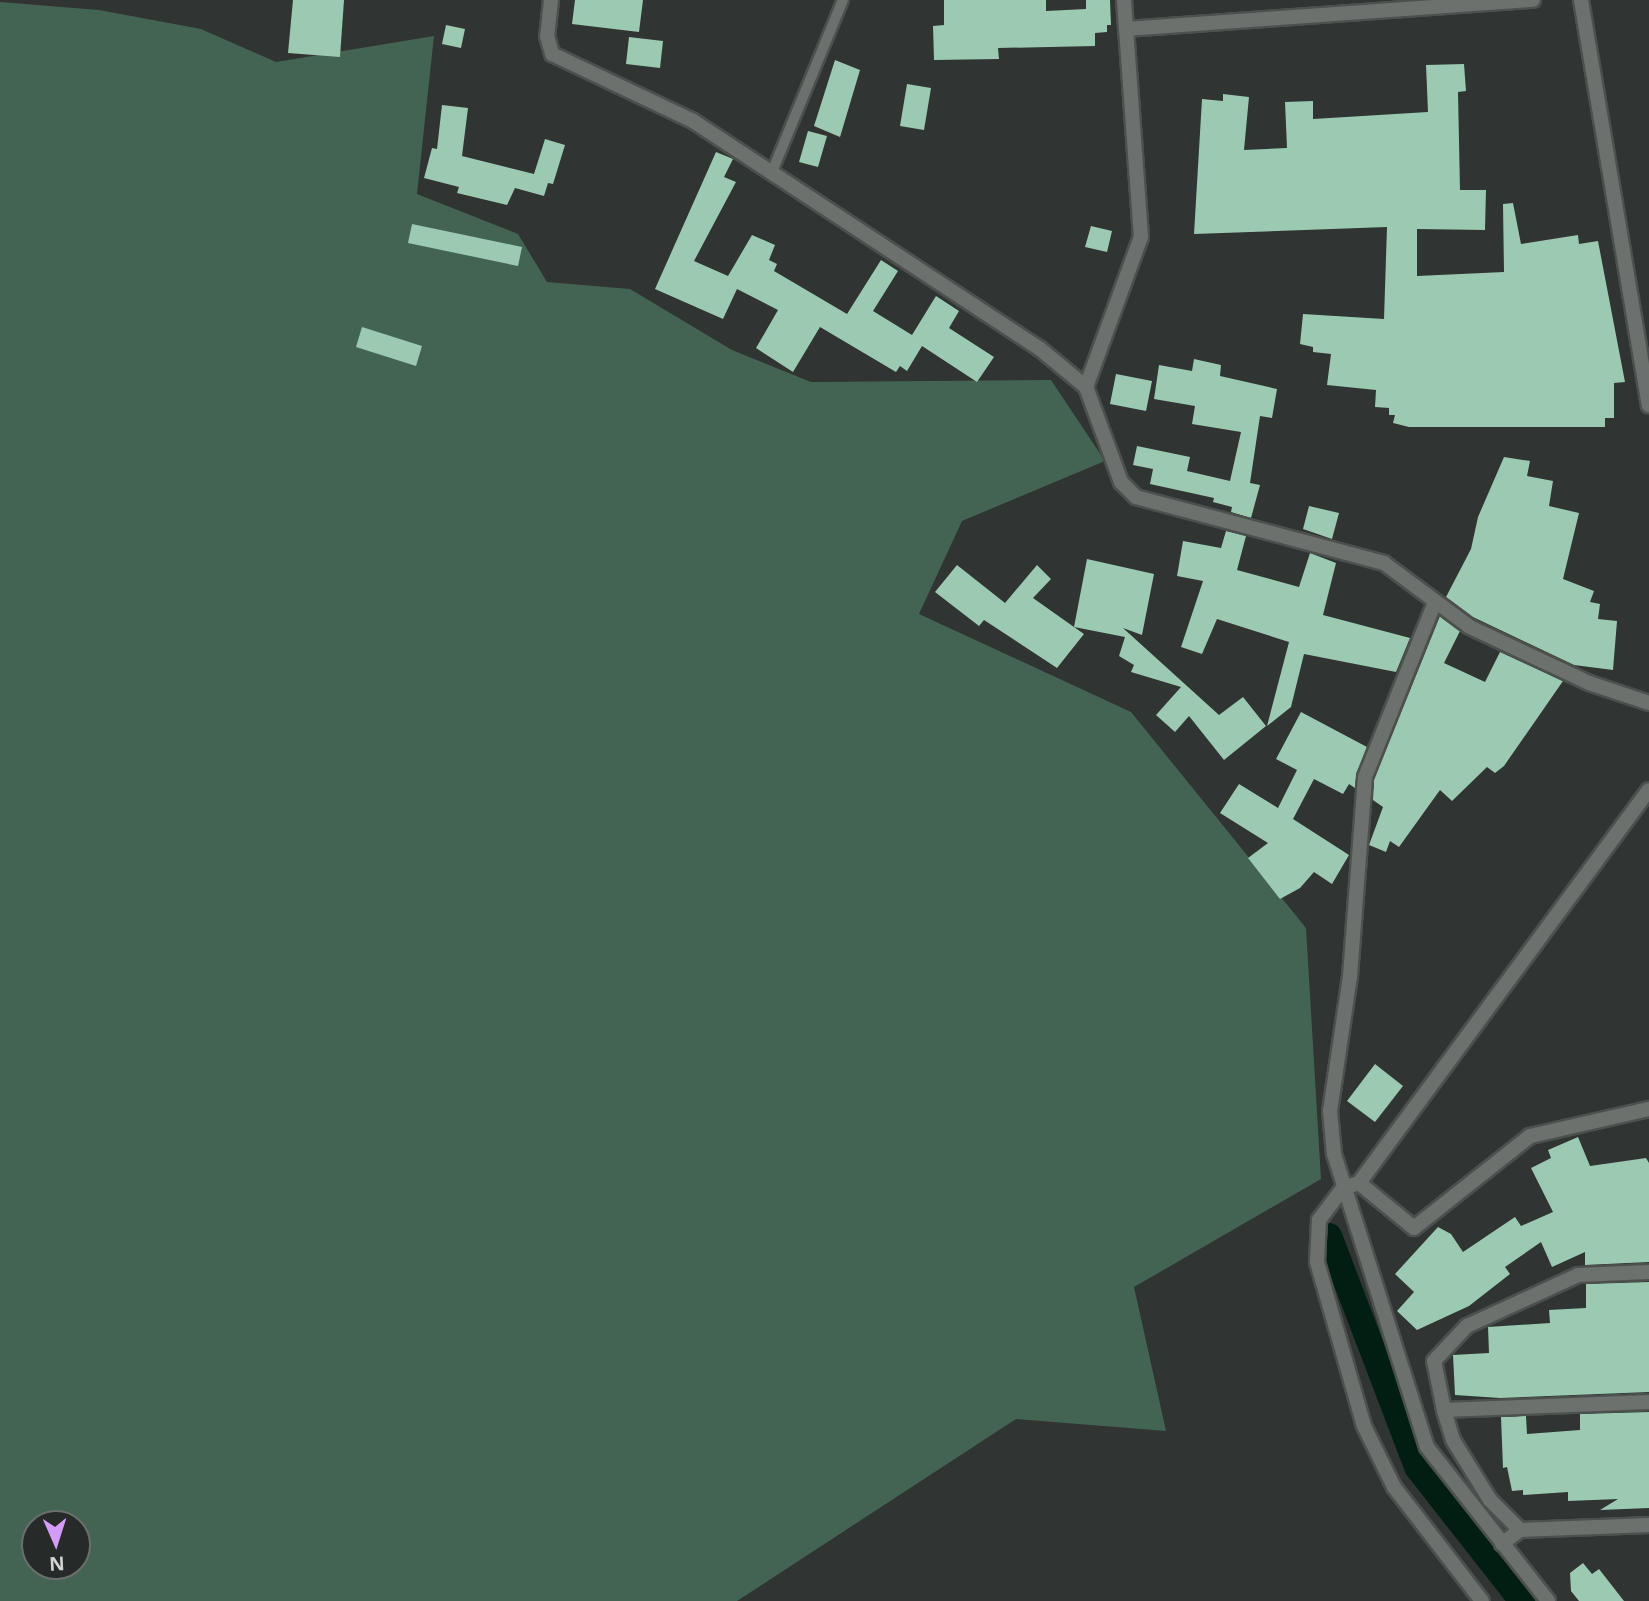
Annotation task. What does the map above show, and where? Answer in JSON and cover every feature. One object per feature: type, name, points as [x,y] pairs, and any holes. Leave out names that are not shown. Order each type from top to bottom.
[{"type":"street","points":[[551,0],[547,36],[552,54],[693,121],[1039,348],[1086,387],[1121,482],[1136,497],[1384,563],[1470,626],[1577,678],[1649,703]]},
{"type":"street","points":[[1086,387],[1142,237],[1124,0]]},
{"type":"street","points":[[1126,29],[1534,0]]},
{"type":"street","points":[[1581,0],[1649,405]]},
{"type":"street","points":[[1435,602],[1365,777],[1350,976],[1329,1111],[1343,1188],[1427,1447],[1549,1601]]},
{"type":"street","points":[[1482,1601],[1394,1487],[1364,1426],[1317,1262],[1319,1220],[1343,1188],[1359,1183],[1649,790]]},
{"type":"street","points":[[1359,1183],[1414,1228],[1530,1136],[1649,1109]]},
{"type":"street","points":[[1520,1530],[1490,1500],[1453,1440],[1434,1361],[1467,1326],[1578,1275],[1649,1272]]},
{"type":"street","points":[[1444,1410],[1649,1402]]},
{"type":"street","points":[[1502,1544],[1520,1530],[1649,1525]]},
{"type":"lane","points":[[772,172],[843,0]]},
{"type":"green space","points":[[0,2],[99,10],[201,29],[276,62],[434,36],[417,194],[518,234],[547,282],[630,289],[732,350],[811,382],[1051,380],[1105,461],[962,521],[919,614],[1131,712],[1306,928],[1321,1179],[1134,1287],[1166,1431],[1016,1419],[737,1601],[0,1601]]},
{"type":"building","points":[[293,0],[344,0],[340,57],[288,53]]},
{"type":"building","points":[[575,0],[643,0],[639,32],[572,24]]},
{"type":"building","points":[[944,0],[1046,0],[1046,11],[1086,9],[1086,0],[1110,0],[1111,25],[1107,25],[1107,32],[1095,33],[1095,46],[998,48],[999,59],[934,60],[933,26],[944,25]]},
{"type":"building","points":[[446,25],[465,29],[461,48],[442,44]]},
{"type":"building","points":[[629,37],[663,41],[660,68],[626,64]]},
{"type":"building","points":[[835,60],[860,70],[840,137],[814,126]]},
{"type":"building","points":[[1464,64],[1466,91],[1458,92],[1460,190],[1486,190],[1485,230],[1417,229],[1417,276],[1504,272],[1503,204],[1513,203],[1521,244],[1578,235],[1579,244],[1598,241],[1625,382],[1614,383],[1614,418],[1605,418],[1605,427],[1409,427],[1393,423],[1395,415],[1389,415],[1389,408],[1375,407],[1376,390],[1327,385],[1331,354],[1313,352],[1313,347],[1300,344],[1303,314],[1384,319],[1387,227],[1194,234],[1202,99],[1223,101],[1223,94],[1249,97],[1244,150],[1287,148],[1285,102],[1313,101],[1313,119],[1428,112],[1426,65]]},
{"type":"building","points":[[907,84],[931,88],[924,130],[900,126]]},
{"type":"building","points":[[442,105],[468,108],[462,156],[534,174],[545,139],[565,145],[553,184],[548,183],[544,196],[515,188],[507,205],[457,193],[459,187],[424,178],[432,148],[437,149]]},
{"type":"building","points":[[808,131],[827,136],[818,167],[799,162]]},
{"type":"building","points":[[716,152],[733,159],[724,177],[736,182],[694,261],[728,276],[752,235],[775,245],[769,260],[777,264],[774,271],[847,314],[881,260],[898,271],[873,311],[912,335],[936,296],[959,311],[949,328],[994,357],[977,382],[922,346],[907,371],[900,366],[896,372],[820,327],[793,372],[756,348],[778,310],[737,289],[723,319],[655,289]]},
{"type":"building","points":[[412,224],[522,247],[518,266],[408,243]]},
{"type":"building","points":[[1091,226],[1112,231],[1107,252],[1085,247]]},
{"type":"building","points":[[362,327],[422,346],[416,366],[356,347]]},
{"type":"building","points":[[1194,359],[1221,365],[1220,376],[1277,389],[1272,418],[1260,416],[1250,483],[1260,485],[1251,518],[1231,512],[1232,507],[1213,502],[1214,498],[1150,484],[1153,469],[1133,465],[1137,446],[1190,457],[1187,471],[1230,481],[1241,432],[1192,424],[1195,406],[1154,399],[1159,365],[1192,371]]},
{"type":"building","points":[[1116,374],[1152,381],[1146,411],[1110,404]]},
{"type":"building","points":[[1504,457],[1530,461],[1527,476],[1553,481],[1549,506],[1579,513],[1563,579],[1594,591],[1590,602],[1600,604],[1598,619],[1617,621],[1613,670],[1574,665],[1473,617],[1446,597],[1471,549],[1478,517]]},
{"type":"building","points":[[1309,506],[1339,513],[1332,539],[1303,529]]},
{"type":"building","points":[[1226,531],[1246,536],[1237,570],[1299,587],[1310,553],[1336,563],[1323,615],[1410,638],[1396,672],[1304,654],[1291,707],[1267,726],[1289,642],[1217,619],[1202,654],[1181,647],[1203,581],[1177,576],[1183,541],[1221,548]]},
{"type":"building","points":[[1087,559],[1154,574],[1142,635],[1123,628],[1219,715],[1243,697],[1266,726],[1224,760],[1189,716],[1175,732],[1156,715],[1181,687],[1131,672],[1134,665],[1119,656],[1125,637],[1074,627]]},
{"type":"building","points":[[957,565],[1005,603],[1037,565],[1051,579],[1033,598],[1084,634],[1057,668],[984,620],[979,626],[935,592]]},
{"type":"building","points":[[1440,616],[1460,631],[1444,663],[1485,682],[1500,652],[1563,681],[1504,766],[1495,773],[1487,767],[1452,801],[1440,790],[1399,847],[1390,841],[1386,852],[1369,845],[1383,807],[1373,800],[1374,779]]},
{"type":"building","points":[[1301,712],[1367,747],[1355,788],[1349,784],[1343,794],[1314,779],[1293,819],[1349,855],[1332,884],[1314,872],[1300,888],[1280,899],[1248,858],[1268,843],[1220,813],[1239,784],[1278,808],[1297,770],[1276,759]]},
{"type":"building","points":[[1375,1064],[1403,1086],[1375,1122],[1347,1101]]},
{"type":"building","points":[[1578,1137],[1590,1166],[1646,1158],[1649,1163],[1649,1262],[1585,1265],[1585,1252],[1552,1267],[1541,1242],[1505,1267],[1510,1274],[1469,1306],[1417,1330],[1397,1311],[1414,1292],[1395,1274],[1438,1227],[1451,1234],[1463,1252],[1515,1217],[1521,1226],[1553,1212],[1531,1168],[1551,1158],[1548,1150]]},
{"type":"building","points":[[1649,1282],[1649,1392],[1500,1398],[1455,1395],[1453,1355],[1489,1353],[1488,1327],[1550,1323],[1549,1310],[1586,1308],[1586,1284]]},
{"type":"building","points":[[1649,1412],[1649,1508],[1600,1510],[1618,1499],[1568,1501],[1568,1492],[1523,1495],[1523,1490],[1512,1491],[1507,1467],[1503,1468],[1501,1417],[1526,1416],[1527,1434],[1580,1430],[1580,1414]]},
{"type":"building","points":[[1583,1563],[1592,1574],[1599,1569],[1624,1601],[1579,1601],[1571,1591],[1570,1573]]},
{"type":"waterway","points":[[1329,1236],[1417,1467],[1522,1601]]}]
